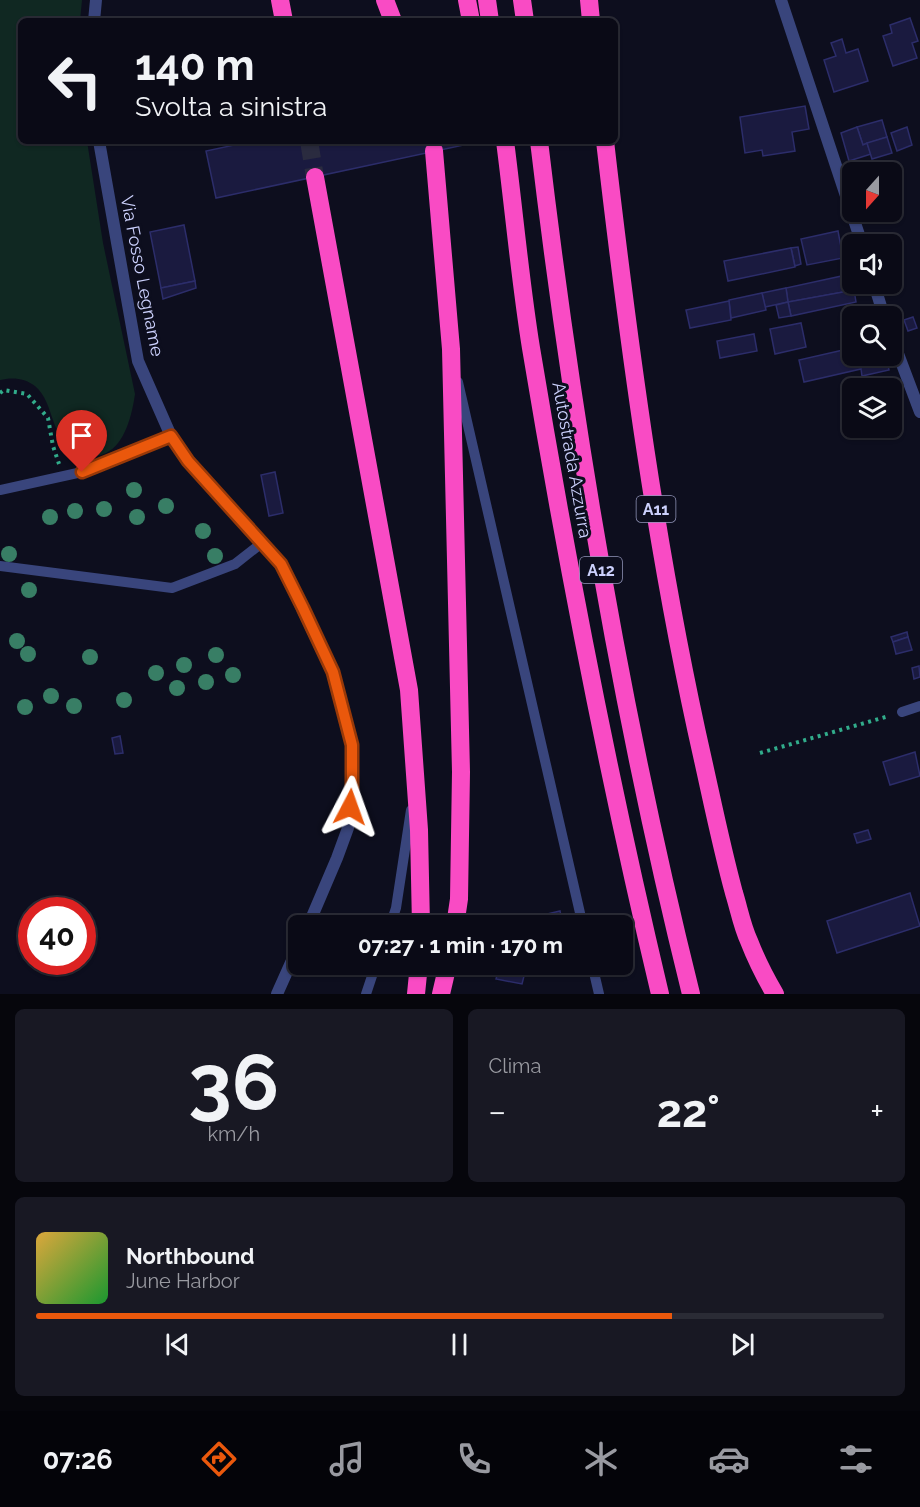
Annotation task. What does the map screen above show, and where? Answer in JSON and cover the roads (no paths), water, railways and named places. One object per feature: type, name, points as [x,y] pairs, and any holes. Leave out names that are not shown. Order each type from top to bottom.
[{"type":"highway","points":[[280,0],[284,18]]},
{"type":"highway","points":[[385,0],[392,18]]},
{"type":"highway","points":[[467,0],[470,18]]},
{"type":"highway","points":[[487,0],[490,18]]},
{"type":"highway","points":[[522,0],[525,18]]},
{"type":"highway","points":[[589,0],[591,18]]},
{"type":"highway","points":[[494,144],[531,346]]},
{"type":"highway","name":"Autostrada Azzurra","points":[[505,144],[531,346],[572,582],[621,823],[660,994]]},
{"type":"highway","name":"Autostrada Azzurra","points":[[539,144],[561,321],[603,584],[627,715],[691,994]]},
{"type":"highway","name":"A11","points":[[605,144],[621,278],[641,412],[691,709],[739,911],[748,939],[775,994]]},
{"type":"highway","points":[[434,151],[451,349],[461,772],[459,899],[457,915]]},
{"type":"highway","points":[[315,177],[409,690],[416,777],[421,915]]},
{"type":"highway","points":[[416,994],[418,975]]},
{"type":"highway","points":[[441,994],[445,975]]},
{"type":"street","points":[[94,18],[96,0]]},
{"type":"street","points":[[781,0],[859,234]]},
{"type":"street","name":"Via Fosso Legname","points":[[100,144],[138,361],[171,436],[188,461],[281,564],[333,672],[352,745],[352,787],[348,828],[313,915]]},
{"type":"street","points":[[902,364],[920,412]]},
{"type":"street","points":[[277,994],[288,969]]},
{"type":"lane","points":[[451,349],[580,915]]},
{"type":"lane","points":[[0,490],[82,472],[171,436]]},
{"type":"lane","points":[[0,566],[172,588],[235,564],[263,542]]},
{"type":"lane","points":[[902,712],[920,706]]},
{"type":"lane","points":[[394,915],[402,876],[416,777]]},
{"type":"lane","points":[[366,994],[372,975]]},
{"type":"lane","points":[[595,975],[599,994]]},
{"type":"tunnel","points":[[310,144],[315,177]]}]
